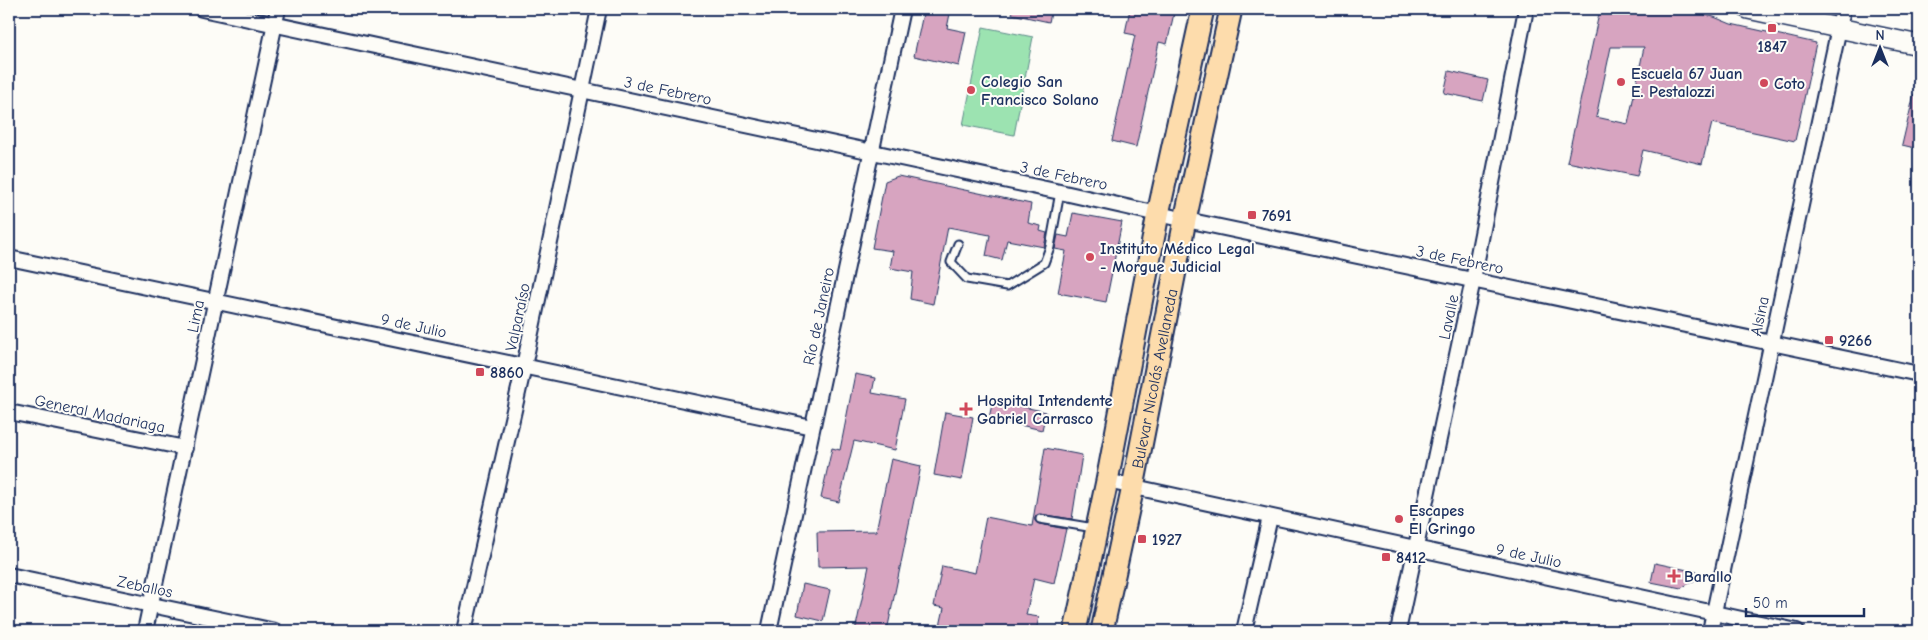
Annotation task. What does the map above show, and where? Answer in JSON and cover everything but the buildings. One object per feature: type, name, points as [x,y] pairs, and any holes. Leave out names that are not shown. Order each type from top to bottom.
[{"type":"main road","name":"Bulevar Nicolás Avellaneda","points":[[1075,631],[1107,481],[1158,214],[1203,9]]},
{"type":"main road","name":"Bulevar Nicolás Avellaneda","points":[[1102,631],[1133,488],[1185,220],[1231,9]]},
{"type":"main road","points":[[1748,9],[1919,45]]},
{"type":"street","name":"3 de Febrero","points":[[202,9],[1185,220],[1919,374]]},
{"type":"street","name":"Lima","points":[[145,631],[278,9]]},
{"type":"street","name":"Valparaíso","points":[[464,631],[524,366],[599,9]]},
{"type":"street","name":"Río de Janeiro","points":[[769,631],[902,9]]},
{"type":"street","name":"Lavalle","points":[[1398,631],[1474,280],[1526,9]]},
{"type":"street","name":"Alsina","points":[[1710,631],[1843,9]]},
{"type":"street","name":"9 de Julio","points":[[9,258],[812,427]]},
{"type":"street","name":"General Madariaga","points":[[9,412],[185,448]]},
{"type":"street","name":"9 de Julio","points":[[1107,481],[1797,631]]},
{"type":"street","points":[[1244,631],[1270,517]]},
{"type":"street","name":"Zeballos","points":[[9,575],[275,631]]},
{"type":"lane","points":[[958,244],[951,262],[966,279],[1007,286],[1044,263],[1050,247],[1060,192]]},
{"type":"lane","points":[[1040,520],[1096,528]]},
{"type":"green space","points":[[983,27],[1033,37],[1014,135],[963,125]]},
{"type":"place","name":"1847","points":[[1772,28]]},
{"type":"place","name":"Escuela 67 Juan E. Pestalozzi","points":[[1621,82]]},
{"type":"place","name":"Coto","points":[[1764,83]]},
{"type":"place","name":"Colegio San Francisco Solano","points":[[971,90]]},
{"type":"place","name":"7691","points":[[1252,215]]},
{"type":"place","name":"Instituto Médico Legal - Morgue Judicial","points":[[1090,257]]},
{"type":"place","name":"9266","points":[[1829,340]]},
{"type":"place","name":"8860","points":[[480,372]]},
{"type":"place","name":"Hospital Intendente Gabriel Carrasco","points":[[966,409]]},
{"type":"place","name":"Escapes El Gringo","points":[[1399,519]]},
{"type":"place","name":"1927","points":[[1142,539]]},
{"type":"place","name":"8412","points":[[1386,557]]},
{"type":"place","name":"Barallo","points":[[1674,576]]}]
